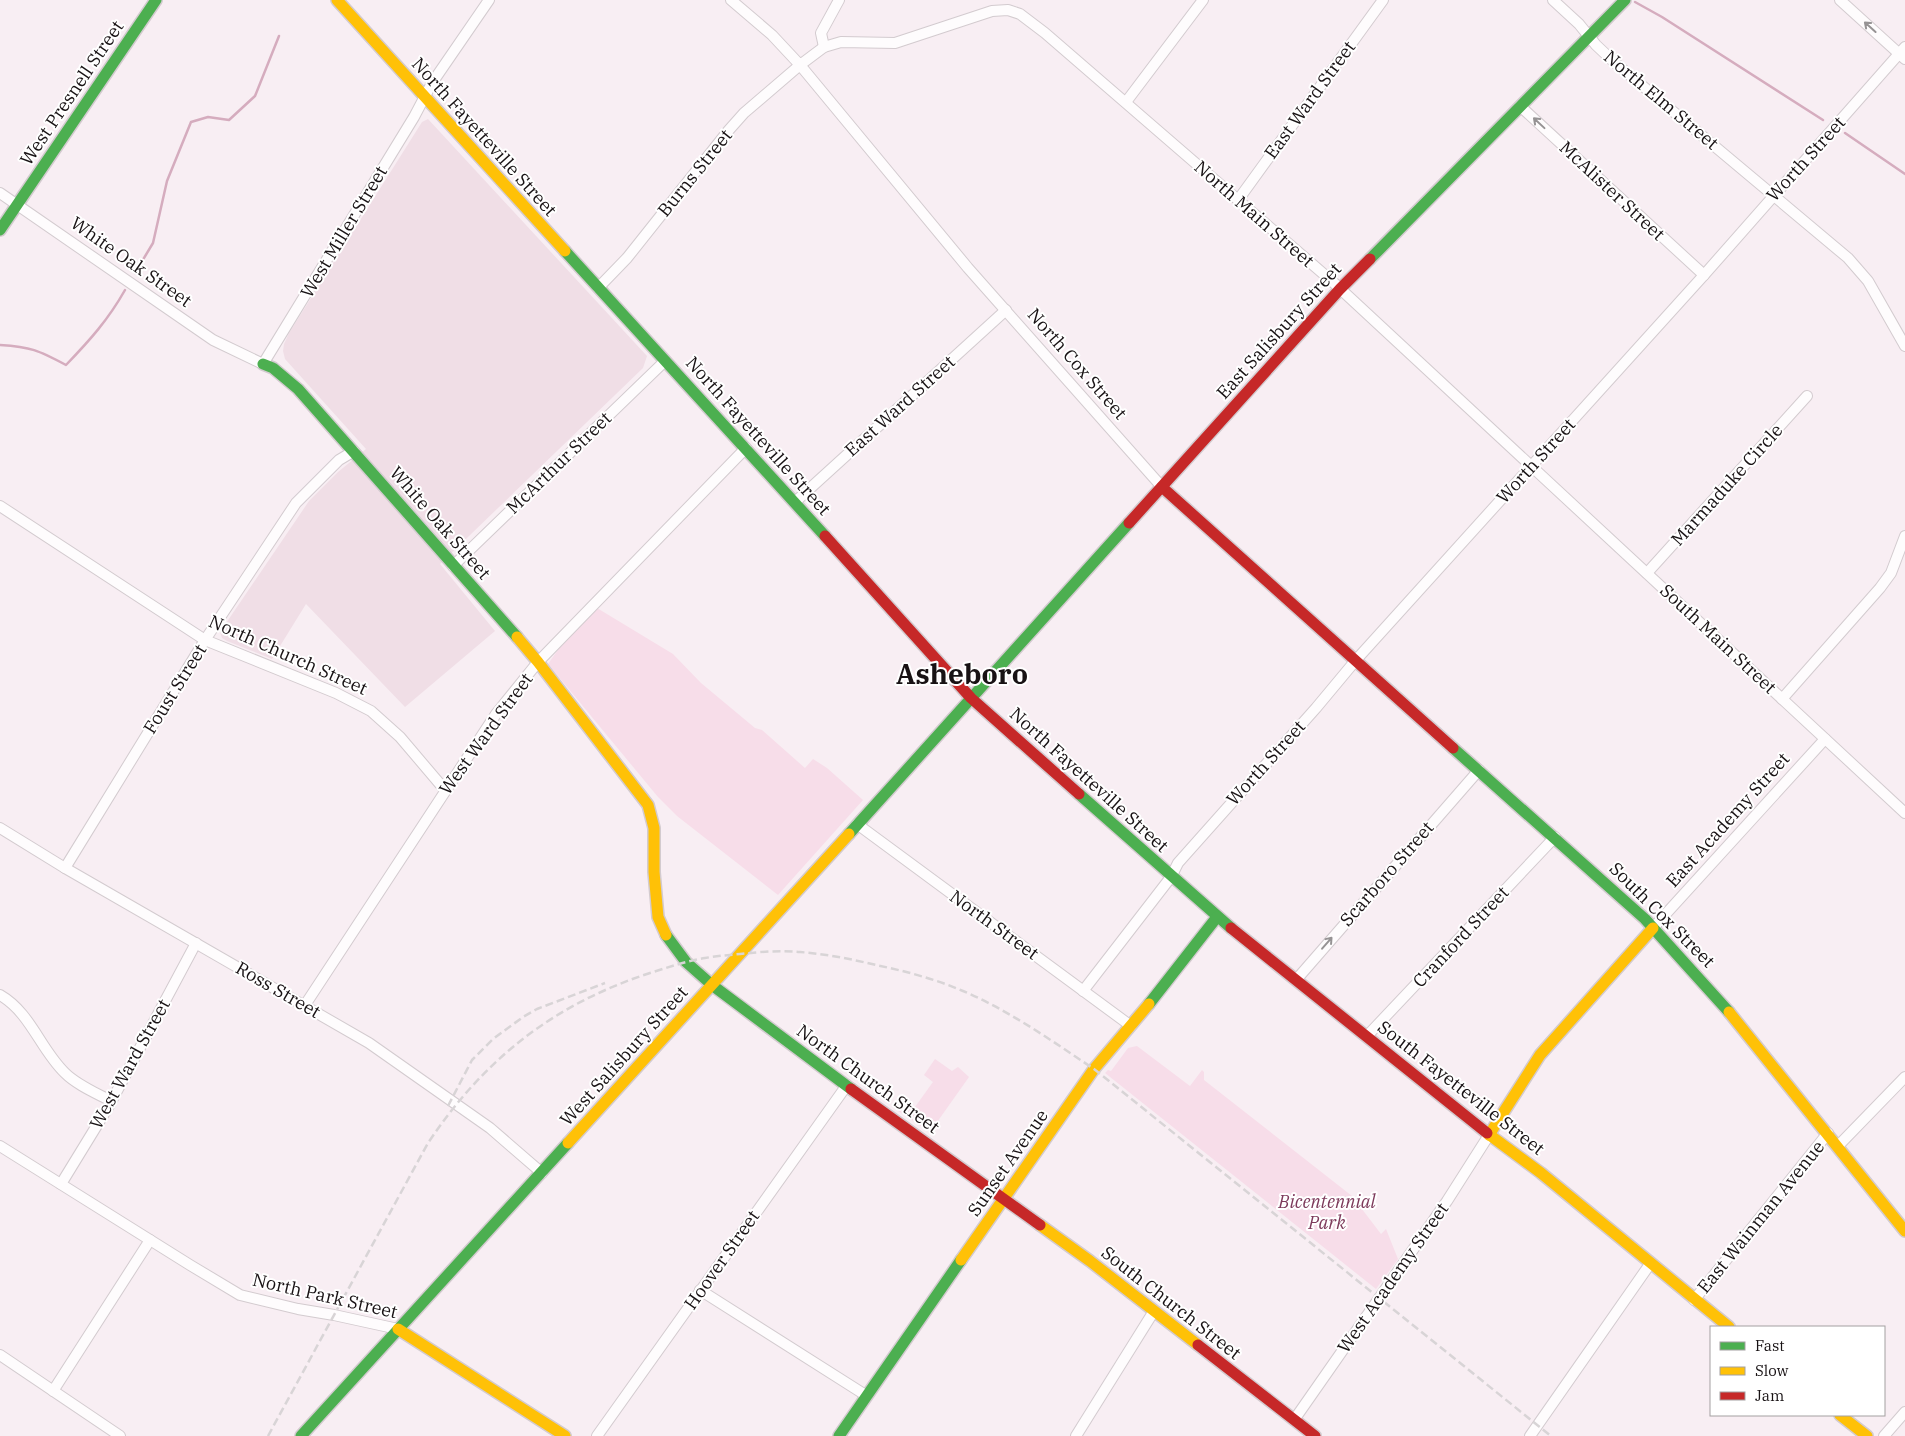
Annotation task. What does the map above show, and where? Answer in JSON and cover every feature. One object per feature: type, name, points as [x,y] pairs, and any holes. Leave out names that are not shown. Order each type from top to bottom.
[{"type":"main road","name":"West Presnell Street","points":[[0,230],[156,0]]},
{"type":"main road","name":"North Fayetteville Street","points":[[337,0],[424,98],[746,448],[971,698],[1171,877]]},
{"type":"main road","name":"East Salisbury Street","points":[[971,698],[1340,289],[1625,0]]},
{"type":"main road","name":"White Oak Street","points":[[263,364],[273,368],[298,389],[354,450],[538,662],[648,805],[654,828],[654,872],[658,917],[666,936],[686,962],[712,985]]},
{"type":"main road","name":"North Cox Street","points":[[1162,487],[1267,583],[1356,660]]},
{"type":"main road","name":"South Cox Street","points":[[1356,660],[1555,837],[1653,928],[1702,980],[1828,1133],[1905,1231]]},
{"type":"main road","name":"West Salisbury Street","points":[[301,1436],[542,1173],[971,698]]},
{"type":"main road","name":"South Fayetteville Street","points":[[1171,877],[1217,917],[1489,1135],[1541,1174],[1727,1326]]},
{"type":"main road","name":"Sunset Avenue","points":[[838,1436],[1094,1069],[1131,1026],[1217,917]]},
{"type":"main road","name":"East Academy Street","points":[[1489,1135],[1540,1056],[1557,1034],[1653,928]]},
{"type":"main road","name":"North Church Street","points":[[712,985],[1004,1200]]},
{"type":"main road","name":"South Church Street","points":[[1004,1200],[1090,1261],[1315,1436]]},
{"type":"main road","name":"North Park Street","points":[[398,1329],[565,1436]]},
{"type":"main road","points":[[1841,1416],[1868,1436]]},
{"type":"street","name":"West Miller Street","points":[[263,364],[344,234],[432,82],[489,0]]},
{"type":"street","name":"North Cox Street","points":[[731,0],[772,35],[800,65],[923,214],[1162,487]]},
{"type":"street","points":[[824,47],[821,33],[839,0]]},
{"type":"street","points":[[1126,102],[1203,0]]},
{"type":"street","name":"East Ward Street","points":[[1238,200],[1382,0]]},
{"type":"street","name":"North Elm Street","points":[[1553,0],[1579,24],[1614,62],[1848,258],[1868,281],[1905,346]]},
{"type":"street","points":[[1840,0],[1903,53]]},
{"type":"street","name":"North Main Street","points":[[824,47],[841,42],[895,43],[992,11],[1008,10],[1020,14],[1126,102],[1340,289],[1531,466]]},
{"type":"street","name":"Burns Street","points":[[598,288],[627,258],[744,113],[824,47]]},
{"type":"street","name":"Worth Street","points":[[1082,991],[1171,877],[1178,863],[1316,708],[1356,660],[1903,53]]},
{"type":"street","name":"McAlister Street","points":[[1520,106],[1704,275]]},
{"type":"street","name":"White Oak Street","points":[[0,193],[213,340],[263,364]]},
{"type":"street","name":"East Ward Street","points":[[794,502],[1006,310]]},
{"type":"street","name":"McArthur Street","points":[[453,566],[665,361]]},
{"type":"street","name":"Marmaduke Circle","points":[[1647,573],[1807,396]]},
{"type":"street","name":"West Ward Street","points":[[305,1005],[496,714],[538,662],[746,448]]},
{"type":"street","name":"Foust Street","points":[[66,868],[205,640],[296,503],[339,460],[354,450]]},
{"type":"street","name":"South Main Street","points":[[1531,466],[1905,813]]},
{"type":"street","name":"North Church Street","points":[[0,506],[205,640],[336,693],[371,711],[400,737],[445,790]]},
{"type":"street","points":[[1782,699],[1880,588],[1890,573],[1905,536]]},
{"type":"street","name":"East Academy Street","points":[[1653,928],[1825,739]]},
{"type":"street","name":"Scarboro Street","points":[[1296,980],[1479,770]]},
{"type":"street","name":"North Street","points":[[857,824],[1131,1026]]},
{"type":"street","name":"Ross Street","points":[[0,828],[393,1058],[490,1128],[542,1173]]},
{"type":"street","name":"Cranford Street","points":[[1367,1036],[1555,837]]},
{"type":"street","name":"West Ward Street","points":[[61,1184],[112,1101],[196,943]]},
{"type":"street","points":[[0,995],[24,1015],[65,1073],[80,1084],[112,1101]]},
{"type":"street","name":"East Wainman Avenue","points":[[1838,1146],[1905,1077]]},
{"type":"street","name":"Hoover Street","points":[[598,1436],[847,1085]]},
{"type":"street","name":"East Wainman Avenue","points":[[1694,1300],[1828,1133]]},
{"type":"street","name":"West Academy Street","points":[[1294,1420],[1447,1201],[1489,1135]]},
{"type":"street","name":"North Park Street","points":[[0,1146],[229,1289],[248,1298],[398,1329]]},
{"type":"street","points":[[53,1391],[150,1240]]},
{"type":"street","points":[[1530,1436],[1650,1264]]},
{"type":"street","points":[[700,1290],[867,1396]]},
{"type":"street","points":[[1076,1436],[1154,1311]]},
{"type":"street","points":[[0,1355],[120,1436]]},
{"type":"street","points":[[1884,1436],[1905,1412]]},
{"type":"shaded area","points":[[428,119],[647,356],[643,368],[440,564],[495,631],[405,707],[306,604],[272,659],[227,641],[222,638],[220,632],[309,501],[338,472],[366,449],[285,359],[284,344],[289,333],[422,122]]},
{"type":"green space","points":[[597,608],[673,654],[701,683],[755,728],[762,730],[805,768],[813,759],[827,768],[863,800],[778,895],[677,816],[658,797],[548,664],[562,644]]},
{"type":"green space","name":"Bicentennial Park","points":[[1137,1046],[1190,1086],[1202,1070],[1204,1072],[1204,1080],[1352,1196],[1381,1234],[1386,1229],[1398,1259],[1376,1289],[1105,1073],[1108,1070],[1111,1071],[1128,1048]]},
{"type":"green space","points":[[935,1059],[952,1071],[958,1067],[969,1077],[930,1132],[898,1111],[904,1101],[915,1107],[933,1082],[924,1075]]},
{"type":"waterway","points":[[1635,2],[1662,17],[1823,120]]},
{"type":"waterway","points":[[135,273],[153,243],[167,181],[191,122],[208,117],[229,120],[255,96],[279,36]]},
{"type":"waterway","points":[[1845,133],[1905,174]]},
{"type":"waterway","points":[[0,345],[34,350],[66,365],[98,329],[125,290]]},
{"type":"railway","points":[[268,1436],[428,1143],[473,1085],[498,1060],[552,1018],[615,986],[650,973],[698,959],[785,951],[848,959],[931,979],[980,999],[1030,1027],[1094,1069],[1551,1436]]},
{"type":"railway","points":[[448,1106],[472,1060],[493,1039],[537,1009],[605,983]]},
{"type":"traffic: fast","points":[[0,230],[156,0]]},
{"type":"traffic: fast","points":[[1370,259],[1625,0]]},
{"type":"traffic: fast","points":[[565,251],[825,536]]},
{"type":"traffic: fast","points":[[263,364],[273,368],[298,389],[517,637]]},
{"type":"traffic: fast","points":[[849,834],[1129,523]]},
{"type":"traffic: fast","points":[[1453,748],[1645,919],[1729,1012]]},
{"type":"traffic: fast","points":[[1079,794],[1231,928]]},
{"type":"traffic: fast","points":[[1149,1004],[1217,917]]},
{"type":"traffic: fast","points":[[666,935],[686,962],[712,985],[851,1089]]},
{"type":"traffic: fast","points":[[301,1436],[568,1143]]},
{"type":"traffic: fast","points":[[839,1436],[961,1260]]},
{"type":"traffic: slow","points":[[337,0],[565,251]]},
{"type":"traffic: slow","points":[[517,637],[648,805],[654,828],[654,872],[658,917],[666,935]]},
{"type":"traffic: slow","points":[[568,1143],[849,834]]},
{"type":"traffic: slow","points":[[1489,1135],[1540,1055],[1653,928]]},
{"type":"traffic: slow","points":[[961,1260],[1094,1069],[1149,1004]]},
{"type":"traffic: slow","points":[[1729,1012],[1905,1231]]},
{"type":"traffic: slow","points":[[1487,1133],[1541,1173],[1728,1326]]},
{"type":"traffic: slow","points":[[1040,1225],[1090,1261],[1198,1345]]},
{"type":"traffic: slow","points":[[398,1329],[565,1436]]},
{"type":"traffic: slow","points":[[1841,1416],[1867,1436]]},
{"type":"traffic: jam","points":[[1129,523],[1340,289],[1370,259]]},
{"type":"traffic: jam","points":[[1162,487],[1453,748]]},
{"type":"traffic: jam","points":[[825,536],[971,698],[1079,794]]},
{"type":"traffic: jam","points":[[1231,928],[1487,1133]]},
{"type":"traffic: jam","points":[[851,1089],[1040,1225]]},
{"type":"traffic: jam","points":[[1198,1345],[1315,1436]]},
{"type":"district","name":"Asheboro","points":[[962,674]]}]
